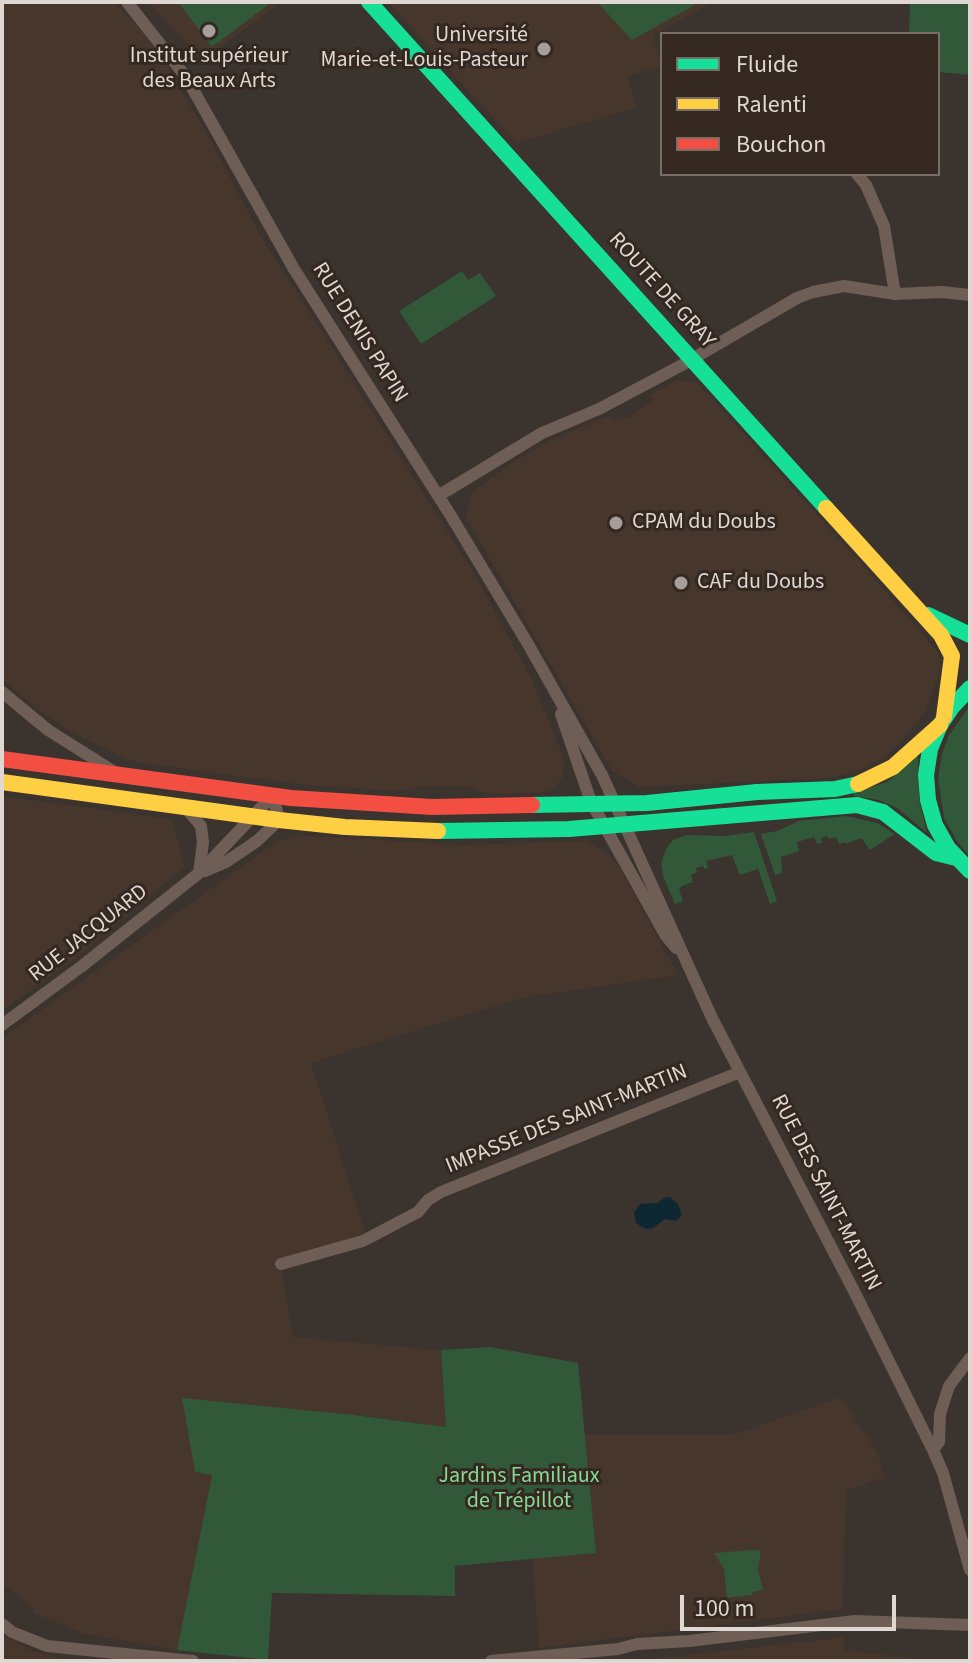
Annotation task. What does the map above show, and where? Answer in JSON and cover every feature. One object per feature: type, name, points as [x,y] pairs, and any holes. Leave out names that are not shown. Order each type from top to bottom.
[{"type":"main road","name":"ROUTE DE GRAY","points":[[369,2],[941,635],[952,656],[942,721]]},
{"type":"main road","name":"ROUTE DE GRAY","points":[[918,610],[970,635]]},
{"type":"main road","points":[[2,759],[273,795],[432,807],[652,802],[757,792],[835,789],[875,777],[893,767],[942,721],[970,688]]},
{"type":"main road","points":[[942,721],[928,762],[926,788],[935,825],[956,858],[970,871]]},
{"type":"main road","points":[[2,782],[253,818],[345,827],[459,832],[625,826],[857,805],[883,812],[936,853],[956,858]]},
{"type":"street","name":"RUE DENIS PAPIN","points":[[127,2],[186,77],[294,269],[528,644],[615,802]]},
{"type":"street","points":[[859,176],[866,185],[884,226],[895,294]]},
{"type":"street","points":[[438,496],[542,433],[599,409],[693,359],[787,303],[813,292],[844,286],[895,294],[942,292],[970,295]]},
{"type":"street","name":"RUE DENIS PAPIN","points":[[553,689],[591,802]]},
{"type":"street","points":[[2,692],[48,730],[115,773]]},
{"type":"street","points":[[273,795],[279,820]]},
{"type":"street","name":"RUE JACQUARD","points":[[2,1025],[199,873],[273,795]]},
{"type":"street","name":"RUE DES SAINT-MARTIN","points":[[591,802],[666,936],[682,954]]},
{"type":"street","name":"RUE DES SAINT-MARTIN","points":[[615,802],[682,954],[933,1450],[943,1473],[970,1570]]},
{"type":"street","points":[[186,808],[201,826],[203,842],[199,873]]},
{"type":"street","name":"RUE JACQUARD","points":[[199,873],[226,862],[257,841],[279,820]]},
{"type":"street","name":"IMPASSE DES SAINT-MARTIN","points":[[281,1264],[363,1241],[418,1212],[428,1200],[441,1192],[740,1072]]},
{"type":"street","points":[[933,1450],[939,1442],[940,1414],[949,1386],[970,1358]]},
{"type":"street","points":[[491,1661],[855,1621],[970,1625]]},
{"type":"street","points":[[2,1624],[12,1632],[47,1646],[193,1661]]},
{"type":"shaded area","points":[[2,2],[113,2],[146,35],[199,124],[202,124],[263,240],[327,339],[325,342],[329,343],[477,578],[532,680],[564,758],[563,777],[555,787],[538,793],[487,794],[472,787],[420,786],[406,791],[312,786],[140,763],[69,731],[28,702],[2,678]]},
{"type":"shaded area","name":"Institut supérieur des Beaux Arts","points":[[148,2],[282,2],[203,60]]},
{"type":"shaded area","name":"Université Marie-et-Louis-Pasteur","points":[[388,2],[714,2],[653,35],[660,67],[628,76],[636,108],[516,143]]},
{"type":"shaded area","points":[[677,380],[698,383],[937,651],[940,672],[925,711],[904,739],[885,757],[864,768],[832,778],[639,787],[612,771],[466,518],[471,493],[512,463],[549,441],[609,416],[616,420],[629,417],[653,400],[648,396]]},
{"type":"shaded area","points":[[2,796],[172,819],[185,867],[85,951],[2,1011]]},
{"type":"shaded area","points":[[297,835],[458,845],[585,841],[608,853],[620,868],[678,975],[522,998],[311,1063],[366,1235],[280,1258],[293,1337],[441,1350],[447,1427],[354,1415],[212,1475],[177,1650],[85,1634],[33,1613],[34,1608],[2,1584],[2,1038],[276,842]]},
{"type":"shaded area","points":[[841,1397],[878,1453],[884,1477],[846,1491],[843,1609],[539,1648],[532,1558],[596,1553],[583,1435],[732,1435]]},
{"type":"shaded area","points":[[2,1635],[33,1651],[69,1661],[2,1661]]},
{"type":"shaded area","points":[[845,1637],[843,1650],[937,1661],[634,1661]]},
{"type":"green space","points":[[178,2],[272,2],[212,47]]},
{"type":"green space","points":[[597,2],[700,2],[632,40]]},
{"type":"green space","points":[[910,2],[970,2],[970,75],[940,72],[940,32],[909,32]]},
{"type":"green space","points":[[462,271],[468,280],[480,273],[496,296],[421,344],[399,311]]},
{"type":"green space","points":[[970,706],[970,857],[944,818],[938,778],[949,735]]},
{"type":"green space","points":[[918,756],[919,799],[927,833],[897,808],[879,800],[854,796],[853,793],[887,782]]},
{"type":"green space","points":[[846,816],[877,823],[895,834],[870,850],[861,838],[846,844],[839,844],[836,837],[829,839],[827,836],[817,844],[814,837],[797,842],[799,851],[781,857],[782,873],[775,875],[761,834],[799,821]]},
{"type":"green space","points":[[754,832],[777,901],[770,904],[758,869],[740,875],[732,855],[706,861],[708,868],[696,868],[697,872],[691,875],[693,882],[679,890],[683,901],[675,904],[661,863],[673,840],[687,835],[725,836]]},
{"type":"green space","name":"Jardins Familiaux de Trépillot","points":[[491,1347],[578,1363],[596,1553],[455,1566],[455,1596],[272,1593],[268,1660],[177,1650],[212,1475],[195,1472],[182,1398],[446,1427],[441,1350]]},
{"type":"green space","points":[[761,1551],[758,1569],[763,1590],[752,1595],[727,1598],[724,1569],[714,1553]]},
{"type":"water","points":[[670,1197],[678,1204],[682,1215],[676,1221],[665,1219],[646,1229],[636,1223],[634,1213],[640,1204],[657,1203]]},
{"type":"traffic: fast","points":[[369,2],[826,508]]},
{"type":"traffic: fast","points":[[928,615],[970,635]]},
{"type":"traffic: fast","points":[[970,688],[940,725],[930,749],[926,775],[928,800],[935,825],[948,848],[970,871]]},
{"type":"traffic: fast","points":[[532,805],[647,803],[757,792],[835,789],[858,784]]},
{"type":"traffic: fast","points":[[438,831],[569,829],[857,805],[883,812],[936,853],[956,858]]},
{"type":"traffic: slow","points":[[826,508],[941,635],[952,656],[944,717]]},
{"type":"traffic: slow","points":[[858,784],[893,767],[940,725]]},
{"type":"traffic: slow","points":[[2,782],[279,820],[345,827],[438,831]]},
{"type":"traffic: jam","points":[[2,759],[291,798],[432,807],[532,805]]},
{"type":"place","name":"Institut supérieur des Beaux Arts","points":[[209,31]]},
{"type":"place","name":"Université Marie-et-Louis-Pasteur","points":[[544,49]]},
{"type":"place","name":"CPAM du Doubs","points":[[616,523]]},
{"type":"place","name":"CAF du Doubs","points":[[681,583]]}]
